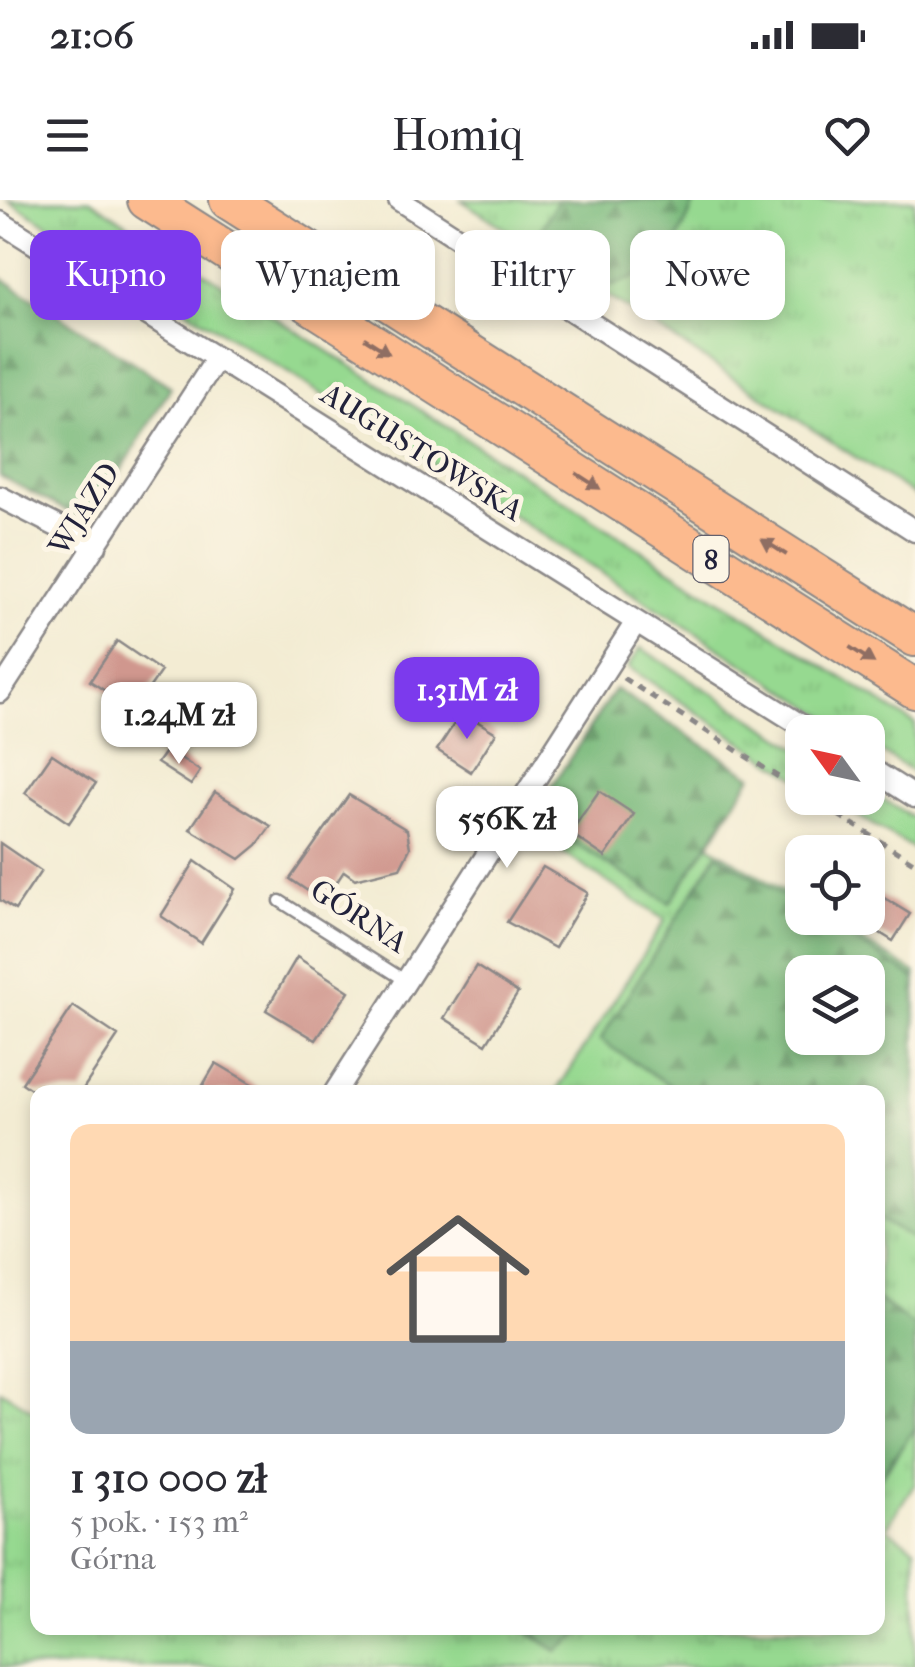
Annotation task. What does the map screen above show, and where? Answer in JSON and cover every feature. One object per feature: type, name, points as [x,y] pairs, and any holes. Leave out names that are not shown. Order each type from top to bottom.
[{"type":"highway","name":"8","points":[[147,200],[915,689]]},
{"type":"highway","name":"8","points":[[230,200],[915,637]]},
{"type":"street","points":[[399,200],[915,531]]},
{"type":"street","name":"AUGUSTOWSKA","points":[[0,222],[785,715]]},
{"type":"street","name":"WJAZD","points":[[0,692],[217,358]]},
{"type":"street","points":[[0,497],[96,546]]},
{"type":"street","name":"GÓRNA","points":[[339,1085],[636,622]]},
{"type":"street","points":[[885,778],[915,797]]},
{"type":"lane","name":"GÓRNA","points":[[280,901],[406,982]]},
{"type":"path","points":[[608,668],[785,781]]},
{"type":"path","points":[[837,815],[915,863]]},
{"type":"green space","points":[[8,200],[90,200],[137,230],[57,230]]},
{"type":"green space","points":[[461,200],[915,200],[915,496],[645,320],[785,320],[785,230],[630,230],[630,310],[610,297],[610,230],[507,230]]},
{"type":"green space","points":[[558,200],[691,200],[693,206],[682,230],[630,230],[630,280],[610,285],[610,230],[541,230]]},
{"type":"green space","points":[[201,271],[221,283],[221,320],[279,320],[915,724],[915,774],[885,754],[885,715],[824,715],[201,319]]},
{"type":"green space","points":[[0,277],[30,296],[30,320],[67,320],[171,387],[90,523],[0,476]]},
{"type":"green space","points":[[641,648],[785,739],[785,770],[628,667]]},
{"type":"green space","points":[[615,689],[752,776],[709,845],[785,892],[785,935],[853,935],[915,973],[915,1483],[886,1528],[915,1547],[915,1667],[0,1667],[0,1390],[30,1409],[30,1635],[885,1635],[885,1085],[560,1085],[665,920],[525,828]]},
{"type":"green space","points":[[615,689],[752,776],[670,903],[532,817]]},
{"type":"green space","points":[[885,800],[915,819],[915,850],[856,815],[885,815]]},
{"type":"green space","points":[[717,854],[785,897],[785,935],[845,935],[878,955],[785,955],[785,1055],[885,1055],[885,959],[915,978],[915,1241],[885,1222],[885,1085],[669,1085],[600,1040]]},
{"type":"green space","points":[[885,1304],[915,1327],[915,1428],[885,1471]]},
{"type":"green space","points":[[533,1635],[579,1635],[557,1651]]},
{"type":"building","points":[[117,641],[161,671],[134,710],[90,681]]},
{"type":"building","points":[[462,712],[496,733],[471,772],[437,750]]},
{"type":"building","points":[[167,749],[200,771],[191,785],[157,763]]},
{"type":"building","points":[[52,754],[96,783],[69,823],[25,793]]},
{"type":"building","points":[[599,791],[634,814],[605,857],[570,833]]},
{"type":"building","points":[[215,792],[271,826],[240,859],[190,829]]},
{"type":"building","points":[[349,795],[407,830],[410,848],[400,868],[355,879],[344,871],[324,902],[290,879]]},
{"type":"building","points":[[0,843],[41,871],[15,910],[0,900]]},
{"type":"building","points":[[195,861],[235,889],[201,943],[161,916]]},
{"type":"building","points":[[543,867],[588,893],[555,948],[507,922]]},
{"type":"building","points":[[885,899],[910,914],[893,941],[883,935]]},
{"type":"building","points":[[297,957],[349,991],[316,1040],[266,1010]]},
{"type":"building","points":[[476,966],[518,993],[486,1044],[444,1018]]},
{"type":"building","points":[[73,1006],[118,1036],[86,1085],[30,1085],[30,1089],[22,1083]]},
{"type":"building","points":[[216,1063],[253,1085],[203,1085]]}]
